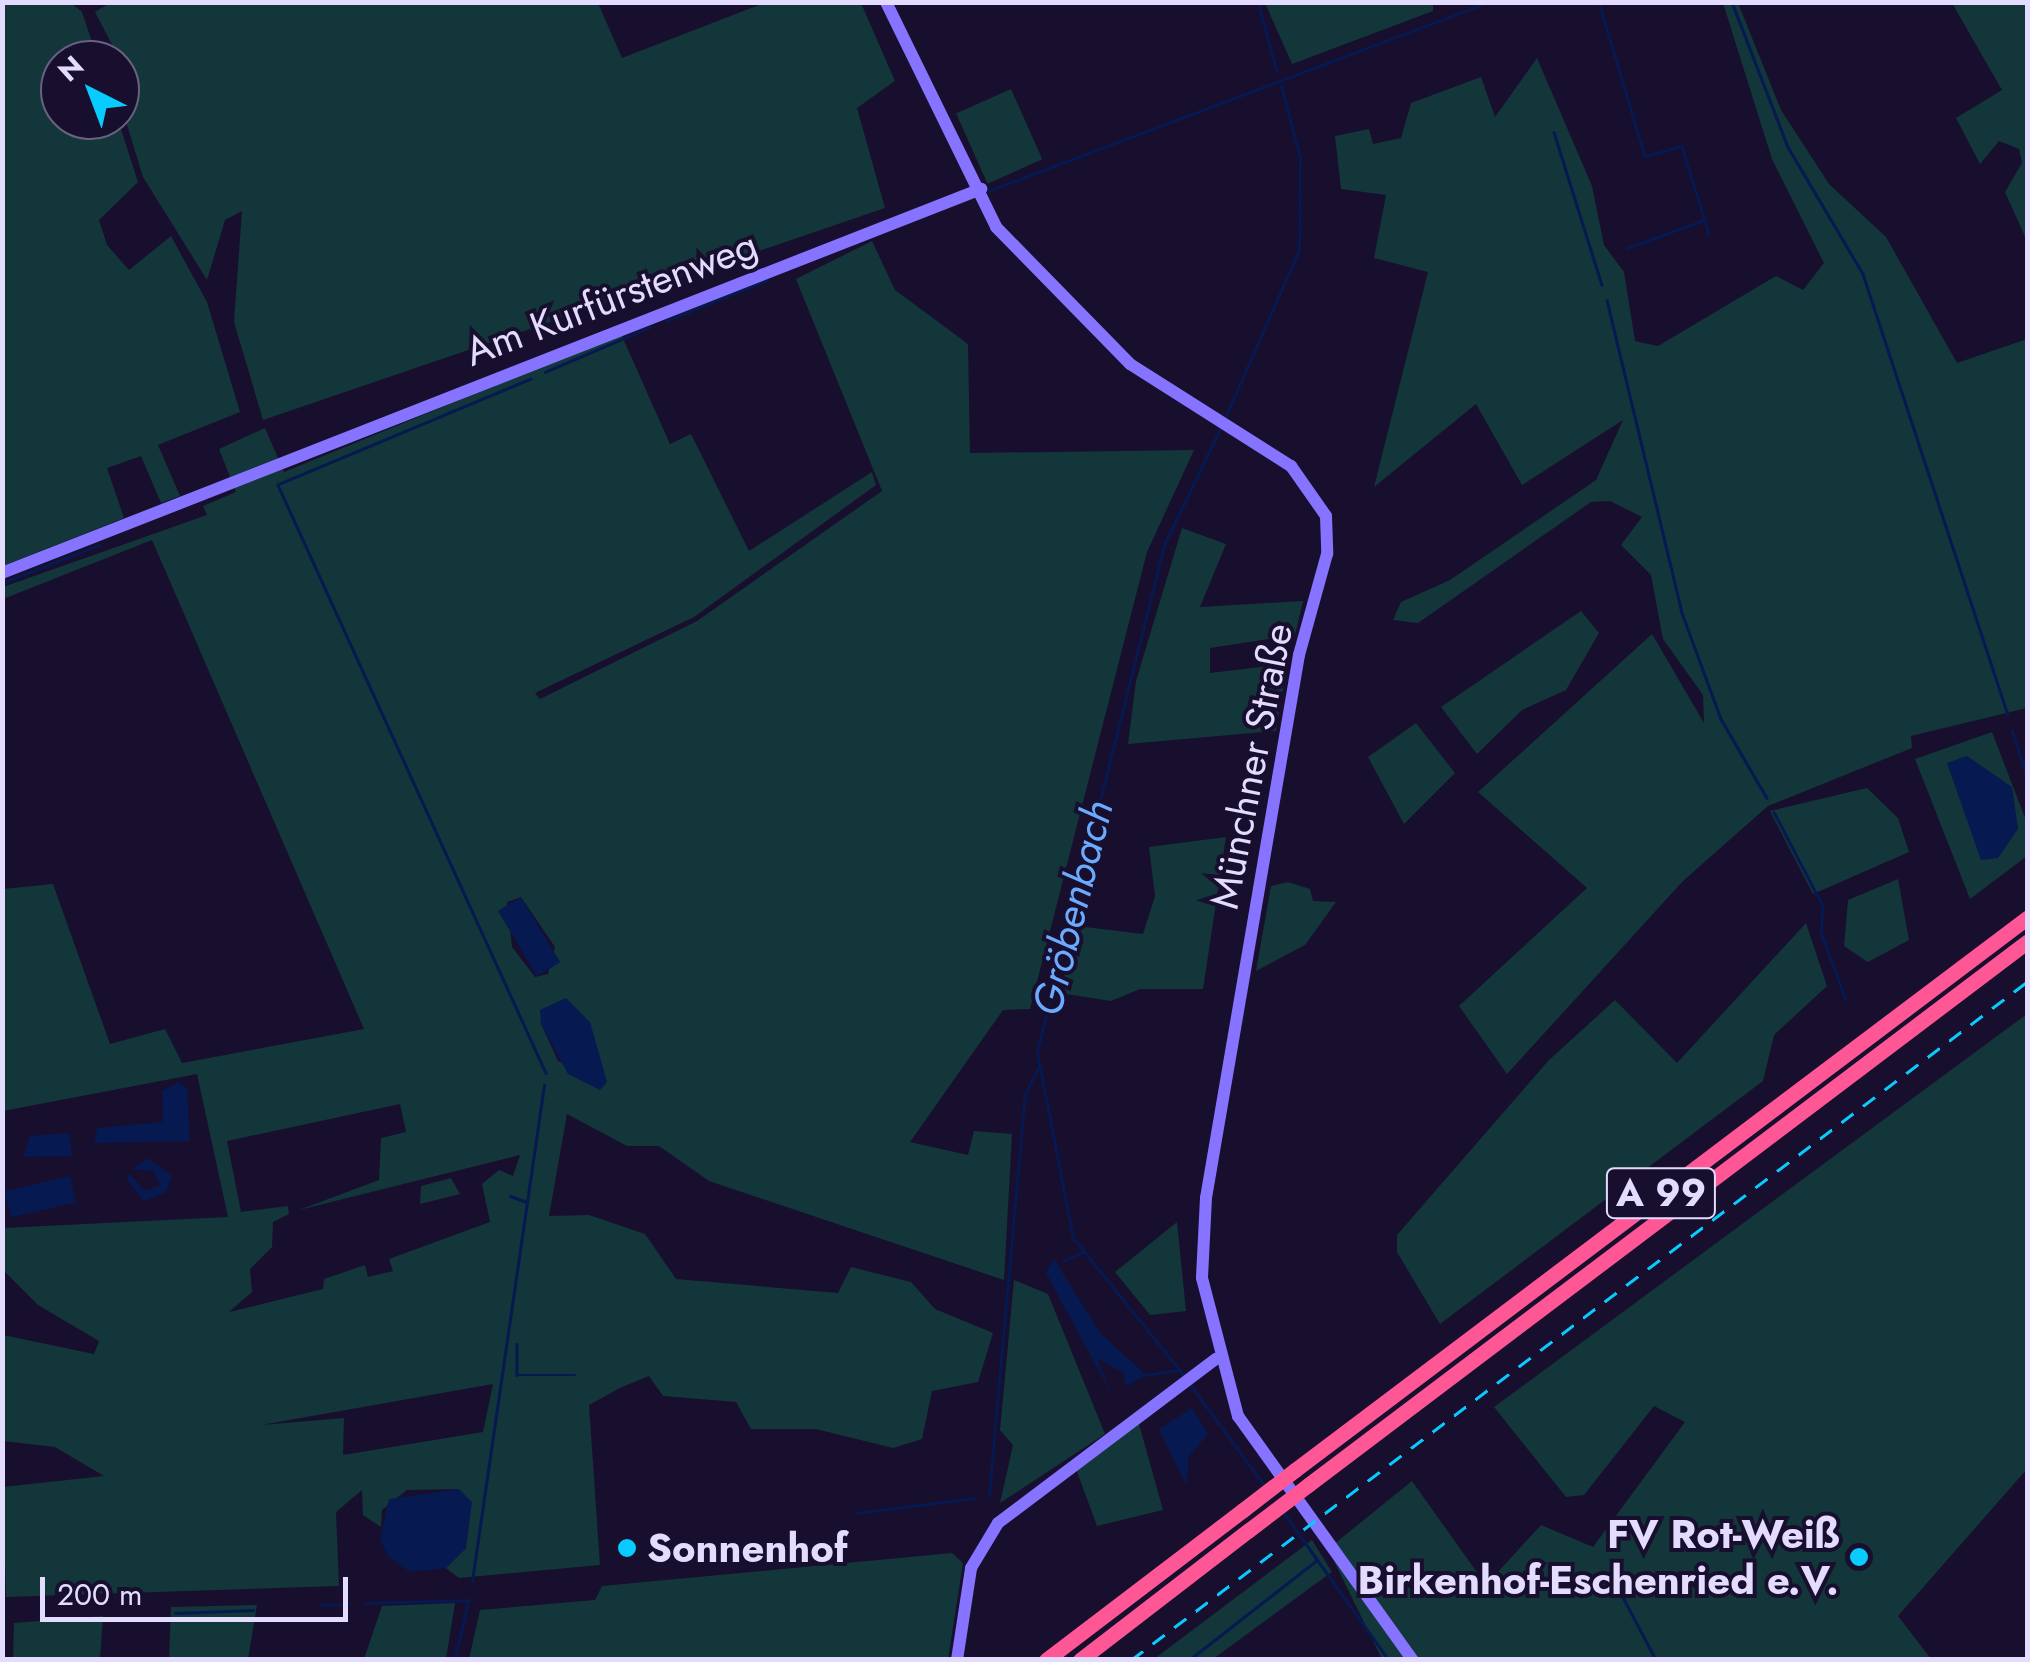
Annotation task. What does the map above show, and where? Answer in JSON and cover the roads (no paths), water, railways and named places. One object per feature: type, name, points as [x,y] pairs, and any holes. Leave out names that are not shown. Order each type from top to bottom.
[{"type":"highway","name":"A 99","points":[[1046,1660],[2028,916]]},
{"type":"highway","name":"A 99","points":[[1080,1660],[2028,941]]},
{"type":"street","name":"Münchner Straße","points":[[886,2],[977,190],[1130,364],[1216,424],[1305,478],[1328,535],[1206,1198],[1203,1282],[1216,1359],[1257,1447],[1413,1660]]},
{"type":"street","name":"Am Kurfürstenweg","points":[[2,573],[977,190]]},
{"type":"street","points":[[957,1660],[971,1568],[991,1530],[1216,1359]]},
{"type":"waterway","name":"Gröbenbach","points":[[1258,2],[1277,71]]},
{"type":"waterway","points":[[988,191],[1489,2]]},
{"type":"waterway","points":[[1599,2],[1645,156],[1682,146],[1709,234]]},
{"type":"waterway","points":[[1732,2],[1788,147],[1863,274],[2008,715]]},
{"type":"waterway","name":"Gröbenbach","points":[[1224,420],[1299,250],[1300,158],[1281,86]]},
{"type":"waterway","points":[[1554,132],[1602,285]]},
{"type":"waterway","points":[[1627,248],[1704,220]]},
{"type":"waterway","points":[[666,321],[767,280]]},
{"type":"waterway","points":[[1607,300],[1682,613],[1721,719],[1767,798]]},
{"type":"waterway","points":[[545,372],[650,327]]},
{"type":"waterway","points":[[531,379],[278,485],[546,1073]]},
{"type":"waterway","name":"Gröbenbach","points":[[1185,1377],[1073,1238],[1037,1052],[1164,545],[1221,427]]},
{"type":"waterway","points":[[2,583],[99,545]]},
{"type":"waterway","points":[[2012,730],[2028,778]]},
{"type":"waterway","points":[[1774,812],[1823,906],[1821,932],[1846,1000]]},
{"type":"waterway","points":[[989,1495],[1025,1094],[1039,1066]]},
{"type":"waterway","points":[[472,1581],[544,1085]]},
{"type":"waterway","points":[[510,1196],[527,1202]]},
{"type":"waterway","points":[[1063,1261],[1083,1252]]},
{"type":"waterway","points":[[517,1344],[517,1375],[575,1375]]},
{"type":"waterway","points":[[1146,1375],[1178,1370]]},
{"type":"waterway","name":"Gröbenbach","points":[[1190,1384],[1265,1486]]},
{"type":"waterway","points":[[856,1513],[974,1498]]},
{"type":"waterway","name":"Gröbenbach","points":[[1284,1513],[1389,1660]]},
{"type":"waterway","points":[[1189,1660],[1317,1560]]},
{"type":"waterway","points":[[1362,1577],[1613,1578],[1656,1660]]},
{"type":"waterway","points":[[366,1603],[469,1600],[455,1660]]},
{"type":"waterway","points":[[321,1605],[349,1604]]},
{"type":"waterway","points":[[175,1613],[253,1610]]},
{"type":"railway","points":[[1131,1660],[2028,981]]},
{"type":"place","name":"Sonnenhof","points":[[627,1548]]},
{"type":"place","name":"FV Rot-Weiß Birkenhof-Eschenried e.V.","points":[[1859,1557]]}]
